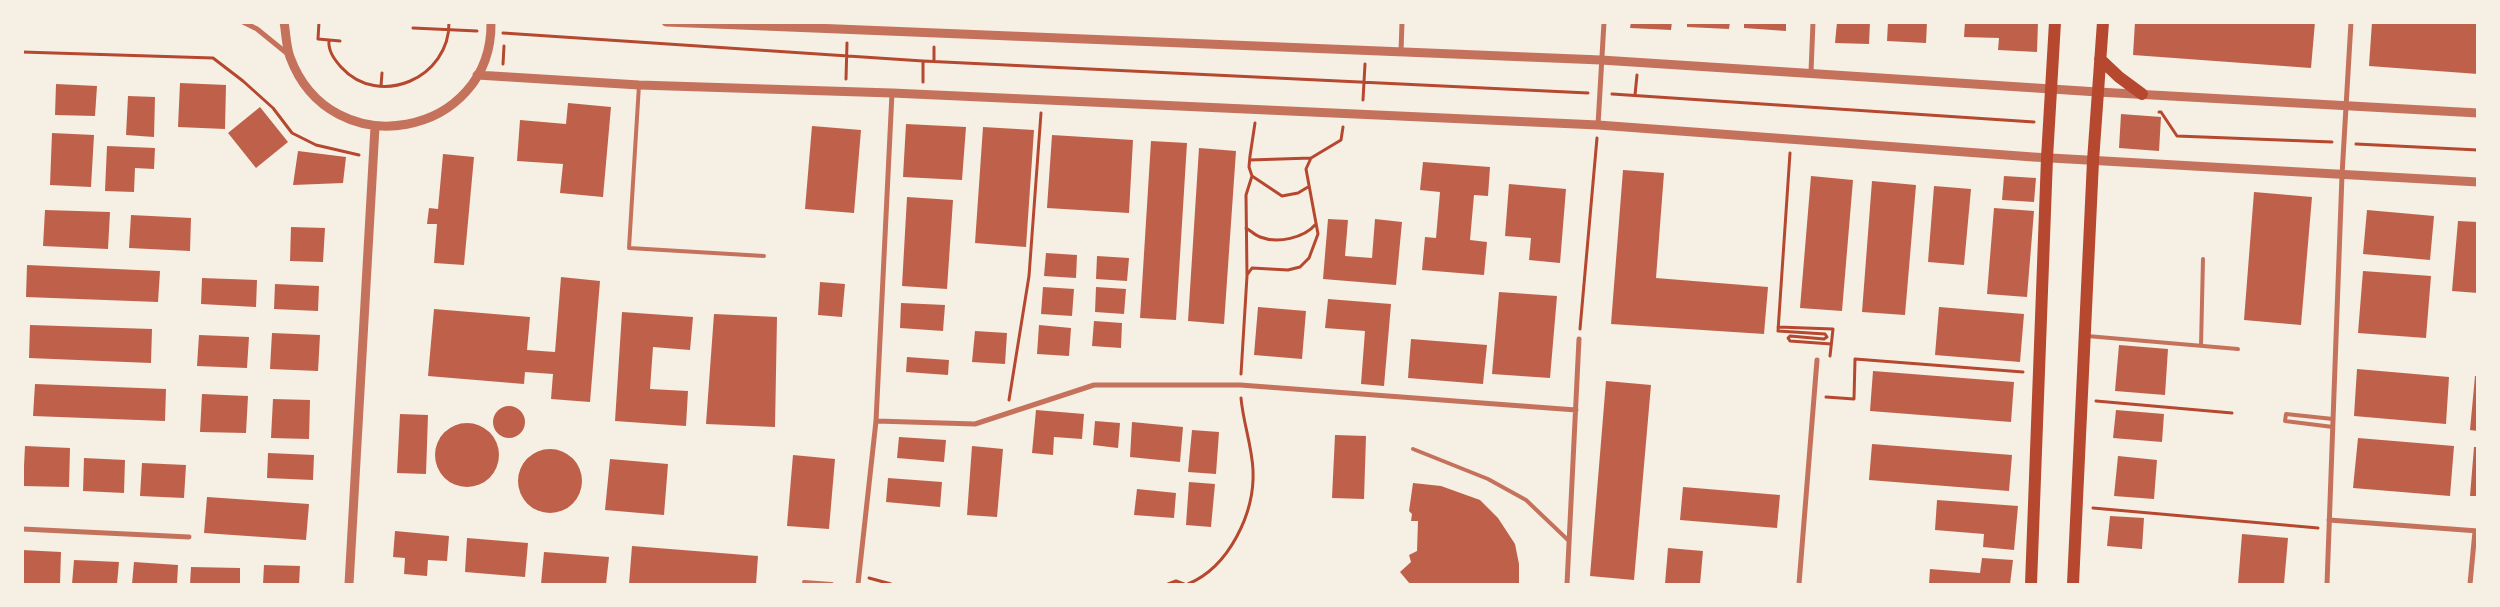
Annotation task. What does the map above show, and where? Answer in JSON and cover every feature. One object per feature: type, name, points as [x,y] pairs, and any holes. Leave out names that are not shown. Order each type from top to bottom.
[{"type":"main road","points":[[2030,584],[2047,158],[2055,22]]},
{"type":"main road","points":[[2073,584],[2093,161],[2103,22]]},
{"type":"main road","points":[[2100,59],[2119,77],[2142,94]]},
{"type":"street","points":[[243,22],[257,29],[289,56]]},
{"type":"street","points":[[284,22],[289,56],[305,85],[329,109],[360,123],[375,127],[394,127],[419,122],[442,112],[462,95],[477,75],[486,56],[491,27]]},
{"type":"street","points":[[666,22],[889,33],[1601,60],[2098,92],[2478,113]]},
{"type":"street","points":[[889,33],[890,22]]},
{"type":"street","points":[[1401,52],[1402,22]]},
{"type":"street","points":[[1598,125],[1604,22]]},
{"type":"street","points":[[1810,72],[1813,22]]},
{"type":"street","points":[[2327,584],[2342,175],[2351,22]]},
{"type":"street","points":[[477,75],[639,85],[1042,100],[1598,125],[2093,161],[2478,182]]},
{"type":"street","points":[[858,584],[876,421],[892,94]]},
{"type":"street","points":[[349,584],[375,127]]},
{"type":"street","points":[[1567,584],[1579,339]]},
{"type":"street","points":[[1799,584],[1817,360]]},
{"type":"street","points":[[876,421],[976,424],[1094,385],[1240,385],[1576,410]]},
{"type":"street","points":[[2329,520],[2476,531],[2470,584]]},
{"type":"street","points":[[22,528],[189,537]]},
{"type":"lane","points":[[639,85],[629,248],[764,256]]},
{"type":"lane","points":[[2201,346],[2203,260]]},
{"type":"lane","points":[[2085,336],[2238,349]]},
{"type":"lane","points":[[2333,419],[2286,414],[2285,422],[2333,427]]},
{"type":"lane","points":[[1413,449],[1488,478],[1526,500],[1569,542]]},
{"type":"lane","points":[[804,582],[832,584]]},
{"type":"path","points":[[319,22],[318,39],[340,41]]},
{"type":"path","points":[[329,40],[328,48],[345,71],[370,85],[397,86],[422,76],[440,56],[449,30],[448,22]]},
{"type":"path","points":[[413,28],[449,30],[491,27],[504,33],[923,61],[1599,93],[2035,122]]},
{"type":"path","points":[[503,77],[504,28]]},
{"type":"path","points":[[845,92],[847,31]]},
{"type":"path","points":[[1362,114],[1366,51]]},
{"type":"path","points":[[22,52],[213,58],[243,81],[273,108],[292,133],[316,145],[350,152],[373,161]]},
{"type":"path","points":[[922,95],[923,61]]},
{"type":"path","points":[[381,86],[382,73]]},
{"type":"path","points":[[1006,414],[1029,276],[1042,100]]},
{"type":"path","points":[[1188,584],[1219,561],[1231,547],[1243,523],[1251,500],[1253,471],[1240,385],[1246,276],[1246,195],[1252,176],[1250,160],[1255,137],[1256,110]]},
{"type":"path","points":[[2152,111],[2161,112],[2177,136],[2478,150]]},
{"type":"path","points":[[1250,160],[1311,158],[1341,140],[1346,114]]},
{"type":"path","points":[[1579,339],[1598,125]]},
{"type":"path","points":[[1791,140],[1778,331],[1825,334],[1827,337],[1824,339],[1790,336],[1788,338],[1790,341],[1831,344]]},
{"type":"path","points":[[1246,276],[1252,268],[1288,270],[1300,267],[1309,258],[1318,234],[1306,169],[1311,158]]},
{"type":"path","points":[[1252,176],[1282,196],[1298,193],[1308,187]]},
{"type":"path","points":[[1246,228],[1260,237],[1276,240],[1302,235],[1310,231],[1316,223]]},
{"type":"path","points":[[1778,327],[1833,329],[1829,361],[1817,360]]},
{"type":"path","points":[[1814,396],[1854,399],[1856,359],[2039,373]]},
{"type":"path","points":[[2082,399],[2232,413]]},
{"type":"path","points":[[2076,507],[2309,527]]},
{"type":"path","points":[[859,576],[891,584]]},
{"type":"path","points":[[1168,584],[1176,581],[1184,584]]},
{"type":"building","points":[[1631,22],[1672,22],[1671,30],[1630,28]]},
{"type":"building","points":[[1687,22],[1730,22],[1729,29],[1687,27]]},
{"type":"building","points":[[1744,22],[1786,22],[1786,31],[1744,28]]},
{"type":"building","points":[[1837,22],[1870,22],[1869,44],[1835,43]]},
{"type":"building","points":[[1888,22],[1927,22],[1926,43],[1887,41]]},
{"type":"building","points":[[1965,22],[2038,22],[2037,52],[1998,50],[1999,38],[1964,37]]},
{"type":"building","points":[[2135,22],[2315,22],[2311,68],[2133,55]]},
{"type":"building","points":[[2372,22],[2478,22],[2478,74],[2369,66]]},
{"type":"building","points":[[180,83],[226,85],[225,129],[178,127]]},
{"type":"building","points":[[56,84],[97,86],[95,116],[55,115]]},
{"type":"building","points":[[128,96],[155,97],[154,137],[126,135]]},
{"type":"building","points":[[568,103],[611,107],[603,197],[560,193],[563,164],[517,161],[520,120],[566,124]]},
{"type":"building","points":[[260,107],[288,142],[256,168],[228,133]]},
{"type":"building","points":[[2121,114],[2161,117],[2159,151],[2119,148]]},
{"type":"building","points":[[906,124],[966,127],[962,180],[903,177]]},
{"type":"building","points":[[812,126],[861,130],[854,213],[805,209]]},
{"type":"building","points":[[983,127],[1034,130],[1026,247],[975,243]]},
{"type":"building","points":[[52,133],[94,135],[91,187],[50,185]]},
{"type":"building","points":[[1052,135],[1133,140],[1129,213],[1047,208]]},
{"type":"building","points":[[1151,141],[1187,143],[1176,320],[1140,318]]},
{"type":"building","points":[[107,146],[155,148],[154,169],[135,168],[134,192],[105,191]]},
{"type":"building","points":[[1199,148],[1236,151],[1224,324],[1188,321]]},
{"type":"building","points":[[298,151],[346,157],[343,183],[293,185]]},
{"type":"building","points":[[443,154],[474,157],[464,265],[434,263],[437,224],[427,224],[429,208],[438,209]]},
{"type":"building","points":[[1423,162],[1490,167],[1488,196],[1474,195],[1470,240],[1487,242],[1484,275],[1422,270],[1425,237],[1436,238],[1440,192],[1420,190]]},
{"type":"building","points":[[1623,170],[1664,173],[1656,278],[1768,287],[1764,334],[1611,324]]},
{"type":"building","points":[[1811,176],[1853,180],[1842,311],[1800,308]]},
{"type":"building","points":[[2004,176],[2036,178],[2034,202],[2002,200]]},
{"type":"building","points":[[1872,181],[1916,185],[1905,315],[1862,312]]},
{"type":"building","points":[[1509,184],[1566,189],[1560,263],[1529,260],[1531,238],[1505,236]]},
{"type":"building","points":[[1934,186],[1971,189],[1964,265],[1928,262]]},
{"type":"building","points":[[2254,192],[2312,197],[2301,325],[2244,320]]},
{"type":"building","points":[[907,197],[953,200],[947,289],[902,286]]},
{"type":"building","points":[[1994,208],[2034,211],[2027,297],[1987,294]]},
{"type":"building","points":[[45,210],[110,212],[108,249],[43,246]]},
{"type":"building","points":[[2367,210],[2434,216],[2430,260],[2363,254]]},
{"type":"building","points":[[131,215],[191,218],[190,251],[129,248]]},
{"type":"building","points":[[1328,219],[1348,220],[1345,256],[1372,258],[1375,219],[1402,222],[1396,285],[1323,279]]},
{"type":"building","points":[[2458,221],[2478,222],[2478,293],[2452,291]]},
{"type":"building","points":[[291,227],[325,228],[323,262],[290,261]]},
{"type":"building","points":[[1046,253],[1077,255],[1076,278],[1044,276]]},
{"type":"building","points":[[1097,256],[1129,258],[1127,281],[1096,279]]},
{"type":"building","points":[[27,265],[160,271],[158,302],[26,297]]},
{"type":"building","points":[[2363,271],[2431,276],[2426,338],[2358,333]]},
{"type":"building","points":[[561,277],[600,281],[590,402],[551,399],[553,374],[525,372],[524,384],[428,376],[434,309],[530,317],[527,350],[555,352]]},
{"type":"building","points":[[202,278],[257,280],[256,307],[201,304]]},
{"type":"building","points":[[820,282],[845,284],[842,317],[818,315]]},
{"type":"building","points":[[275,284],[319,286],[318,311],[274,309]]},
{"type":"building","points":[[1043,287],[1074,289],[1072,316],[1041,314]]},
{"type":"building","points":[[1096,287],[1126,289],[1124,314],[1095,312]]},
{"type":"building","points":[[1499,292],[1557,296],[1550,378],[1492,374]]},
{"type":"building","points":[[1328,299],[1391,304],[1384,386],[1361,384],[1365,331],[1325,328]]},
{"type":"building","points":[[901,303],[945,305],[943,331],[900,328]]},
{"type":"building","points":[[1258,307],[1306,311],[1302,359],[1254,355]]},
{"type":"building","points":[[1939,307],[2024,314],[2020,362],[1935,355]]},
{"type":"building","points":[[622,312],[693,317],[690,350],[653,347],[650,389],[688,391],[686,426],[615,421]]},
{"type":"building","points":[[714,314],[777,317],[775,427],[706,424]]},
{"type":"building","points":[[1094,321],[1122,323],[1121,348],[1092,346]]},
{"type":"building","points":[[30,325],[152,329],[151,363],[29,358]]},
{"type":"building","points":[[1039,325],[1071,328],[1069,356],[1037,354]]},
{"type":"building","points":[[975,331],[1007,333],[1005,364],[972,362]]},
{"type":"building","points":[[272,333],[320,335],[318,371],[270,369]]},
{"type":"building","points":[[199,335],[249,337],[247,368],[197,366]]},
{"type":"building","points":[[1411,339],[1487,345],[1483,384],[1408,378]]},
{"type":"building","points":[[2119,345],[2168,349],[2165,395],[2115,391]]},
{"type":"building","points":[[907,357],[949,360],[948,375],[906,372]]},
{"type":"building","points":[[2357,369],[2449,377],[2446,424],[2354,416]]},
{"type":"building","points":[[1873,371],[2014,382],[2011,422],[1870,411]]},
{"type":"building","points":[[2475,376],[2478,376],[2478,431],[2470,430]]},
{"type":"building","points":[[1606,381],[1651,385],[1634,580],[1590,576]]},
{"type":"building","points":[[35,384],[166,389],[165,421],[33,416]]},
{"type":"building","points":[[202,394],[248,396],[246,433],[200,432]]},
{"type":"building","points":[[273,399],[310,400],[309,439],[271,438]]},
{"type":"building","points":[[509,406],[515,407],[520,411],[524,416],[524,428],[520,433],[515,437],[509,438],[503,437],[498,433],[494,428],[493,422],[494,416],[498,411],[503,407]]},
{"type":"building","points":[[1036,410],[1084,414],[1082,439],[1054,437],[1053,455],[1032,453]]},
{"type":"building","points":[[2116,410],[2164,414],[2162,442],[2113,438]]},
{"type":"building","points":[[400,414],[428,415],[426,474],[397,473]]},
{"type":"building","points":[[1095,421],[1120,423],[1118,448],[1093,445]]},
{"type":"building","points":[[1132,422],[1183,427],[1180,462],[1130,457]]},
{"type":"building","points":[[467,423],[479,425],[490,432],[497,443],[499,455],[497,467],[490,478],[479,485],[467,487],[455,485],[444,478],[437,467],[435,455],[437,443],[444,432],[455,425]]},
{"type":"building","points":[[1192,430],[1219,432],[1216,474],[1188,472]]},
{"type":"building","points":[[1335,435],[1366,436],[1364,499],[1332,498]]},
{"type":"building","points":[[899,437],[946,440],[944,462],[897,458]]},
{"type":"building","points":[[2358,438],[2454,446],[2450,496],[2353,488]]},
{"type":"building","points":[[1872,444],[2012,455],[2009,491],[1869,480]]},
{"type":"building","points":[[25,446],[70,448],[69,487],[23,486]]},
{"type":"building","points":[[972,446],[1003,449],[997,517],[967,515]]},
{"type":"building","points":[[2474,447],[2478,447],[2478,496],[2470,496]]},
{"type":"building","points":[[550,449],[562,451],[573,458],[580,469],[582,481],[580,493],[573,504],[562,511],[550,513],[538,511],[527,504],[520,493],[518,481],[520,469],[527,458],[538,451]]},
{"type":"building","points":[[268,453],[314,455],[313,480],[267,478]]},
{"type":"building","points":[[793,455],[835,459],[829,529],[787,526]]},
{"type":"building","points":[[2118,456],[2157,460],[2154,499],[2114,496]]},
{"type":"building","points":[[84,458],[125,460],[124,493],[83,491]]},
{"type":"building","points":[[610,459],[668,464],[664,515],[605,510]]},
{"type":"building","points":[[142,463],[186,465],[184,498],[140,496]]},
{"type":"building","points":[[888,478],[942,482],[940,507],[886,502]]},
{"type":"building","points":[[1189,482],[1215,484],[1211,527],[1186,525]]},
{"type":"building","points":[[1413,483],[1441,486],[1480,500],[1498,518],[1515,544],[1519,564],[1519,584],[1410,584],[1400,572],[1411,562],[1409,555],[1417,551],[1418,521],[1411,521],[1412,514],[1409,511]]},
{"type":"building","points":[[1683,487],[1780,495],[1777,528],[1680,520]]},
{"type":"building","points":[[1137,489],[1176,493],[1174,518],[1134,515]]},
{"type":"building","points":[[207,497],[309,504],[306,540],[204,533]]},
{"type":"building","points":[[1937,500],[2018,506],[2014,550],[1983,547],[1984,534],[1935,530]]},
{"type":"building","points":[[2110,516],[2144,518],[2142,549],[2107,546]]},
{"type":"building","points":[[395,531],[449,536],[447,561],[428,560],[427,576],[404,574],[405,558],[393,557]]},
{"type":"building","points":[[2242,534],[2288,538],[2284,584],[2238,584]]},
{"type":"building","points":[[467,538],[528,543],[525,577],[465,572]]},
{"type":"building","points":[[632,546],[758,556],[756,584],[629,584]]},
{"type":"building","points":[[1668,548],[1703,551],[1700,584],[1665,584]]},
{"type":"building","points":[[22,550],[61,552],[60,584],[22,584]]},
{"type":"building","points":[[544,552],[609,557],[606,584],[541,584]]},
{"type":"building","points":[[1982,558],[2013,560],[2010,584],[1929,584],[1930,569],[1980,573]]},
{"type":"building","points":[[74,560],[119,562],[117,584],[72,584]]},
{"type":"building","points":[[134,562],[178,565],[177,584],[132,584]]},
{"type":"building","points":[[264,565],[300,566],[299,584],[263,584]]},
{"type":"building","points":[[191,567],[240,568],[240,584],[190,584]]}]
